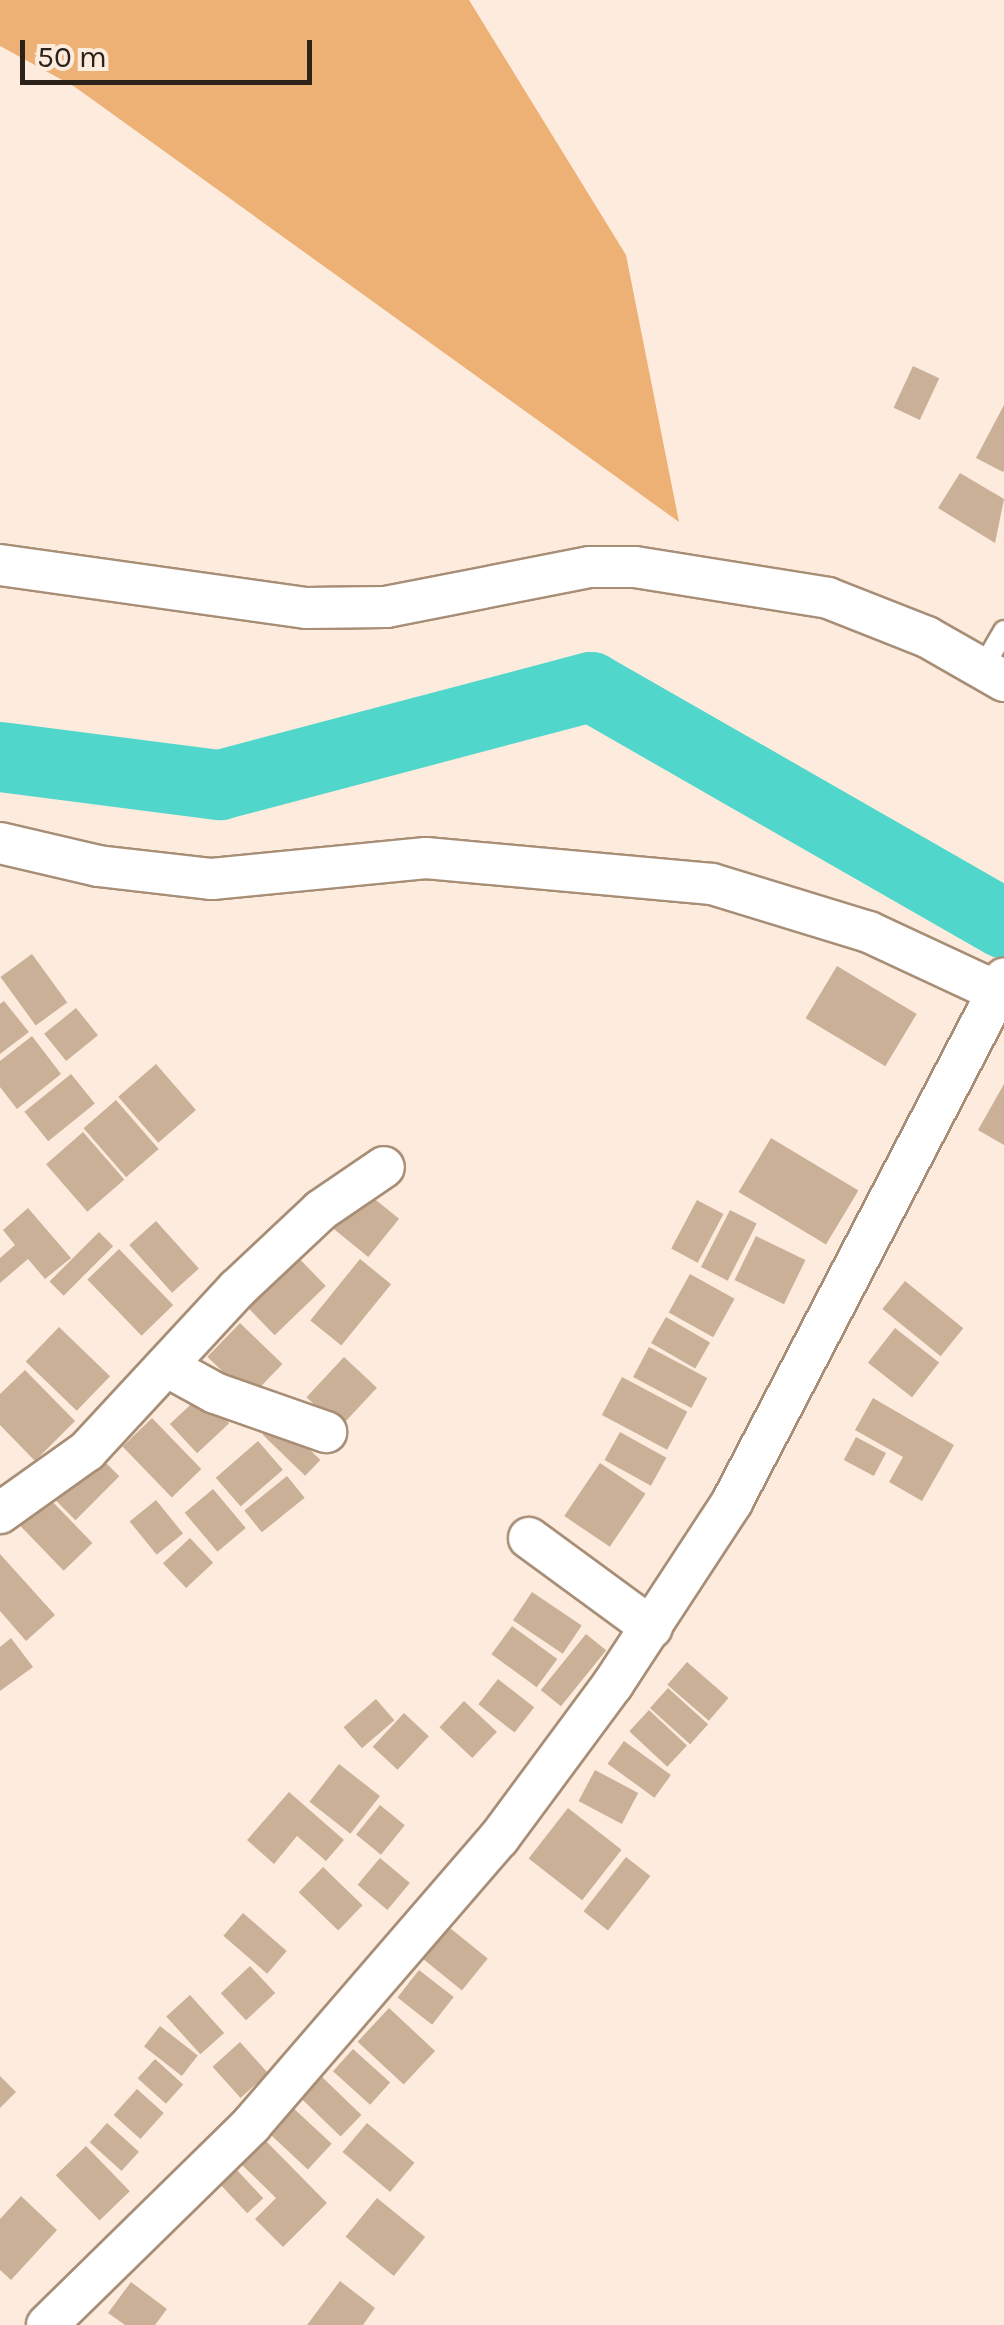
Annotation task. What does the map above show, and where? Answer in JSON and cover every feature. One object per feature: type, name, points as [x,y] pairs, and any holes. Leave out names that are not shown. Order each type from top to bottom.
[{"type":"street","points":[[0,565],[306,608],[386,607],[590,566],[635,567],[828,598],[927,637],[993,675]]},
{"type":"street","points":[[0,844],[98,866],[212,878],[426,858],[712,884],[869,932],[1002,988],[732,1502],[652,1628],[499,1838],[251,2124],[47,2325]]},
{"type":"street","points":[[0,1513],[86,1451],[321,1210],[384,1168]]},
{"type":"street","points":[[166,1366],[215,1394],[326,1432]]},
{"type":"street","points":[[529,1538],[652,1628]]},
{"type":"lane","points":[[993,675],[1004,631]]},
{"type":"shaded area","points":[[0,0],[469,0],[626,255],[679,522],[75,87],[0,46]]},
{"type":"building","points":[[913,366],[939,378],[920,420],[894,408]]},
{"type":"building","points":[[1004,405],[1004,470],[1003,472],[976,458]]},
{"type":"building","points":[[960,473],[1004,499],[995,543],[938,508]]},
{"type":"building","points":[[32,954],[67,1003],[36,1025],[0,977]]},
{"type":"building","points":[[837,966],[917,1014],[885,1066],[806,1018]]},
{"type":"building","points":[[4,1001],[29,1032],[0,1054],[0,1004]]},
{"type":"building","points":[[76,1008],[98,1035],[66,1061],[44,1034]]},
{"type":"building","points":[[32,1036],[61,1074],[17,1109],[0,1087],[0,1061]]},
{"type":"building","points":[[156,1064],[196,1110],[158,1143],[118,1097]]},
{"type":"building","points":[[71,1074],[95,1104],[48,1141],[24,1112]]},
{"type":"building","points":[[1004,1084],[1004,1145],[978,1130]]},
{"type":"building","points":[[116,1100],[159,1149],[126,1177],[84,1128]]},
{"type":"building","points":[[83,1132],[124,1180],[87,1212],[46,1164]]},
{"type":"building","points":[[771,1138],[858,1191],[826,1245],[739,1192]]},
{"type":"building","points":[[361,1188],[399,1219],[368,1257],[330,1226]]},
{"type":"building","points":[[697,1200],[723,1214],[698,1263],[671,1249]]},
{"type":"building","points":[[28,1208],[71,1258],[45,1279],[28,1259],[0,1283],[0,1258],[15,1245],[3,1230]]},
{"type":"building","points":[[730,1210],[757,1224],[728,1281],[701,1267]]},
{"type":"building","points":[[156,1221],[199,1269],[172,1293],[129,1245]]},
{"type":"building","points":[[99,1232],[113,1246],[64,1296],[50,1281]]},
{"type":"building","points":[[756,1236],[805,1260],[784,1304],[735,1280]]},
{"type":"building","points":[[119,1249],[173,1305],[142,1336],[87,1280]]},
{"type":"building","points":[[291,1250],[326,1286],[275,1335],[240,1299]]},
{"type":"building","points":[[360,1259],[391,1284],[341,1346],[310,1320]]},
{"type":"building","points":[[690,1274],[735,1299],[713,1337],[669,1312]]},
{"type":"building","points":[[905,1281],[963,1328],[941,1356],[882,1309]]},
{"type":"building","points":[[666,1317],[710,1342],[695,1368],[651,1343]]},
{"type":"building","points":[[240,1323],[282,1364],[250,1398],[207,1357]]},
{"type":"building","points":[[59,1327],[110,1376],[77,1411],[26,1362]]},
{"type":"building","points":[[895,1328],[939,1362],[912,1397],[868,1363]]},
{"type":"building","points":[[649,1347],[707,1378],[691,1408],[633,1377]]},
{"type":"building","points":[[344,1357],[377,1388],[339,1428],[306,1397]]},
{"type":"building","points":[[25,1370],[75,1421],[35,1461],[0,1425],[0,1394]]},
{"type":"building","points":[[622,1377],[687,1412],[667,1450],[602,1415]]},
{"type":"building","points":[[202,1394],[229,1423],[197,1453],[170,1424]]},
{"type":"building","points":[[873,1398],[954,1445],[922,1501],[889,1482],[903,1457],[855,1430]]},
{"type":"building","points":[[152,1418],[201,1469],[172,1498],[123,1446]]},
{"type":"building","points":[[278,1419],[320,1460],[305,1476],[263,1435]]},
{"type":"building","points":[[620,1432],[666,1458],[651,1486],[604,1460]]},
{"type":"building","points":[[856,1437],[886,1453],[874,1476],[844,1460]]},
{"type":"building","points":[[258,1441],[283,1470],[241,1506],[216,1478]]},
{"type":"building","points":[[96,1453],[119,1476],[75,1520],[52,1497]]},
{"type":"building","points":[[600,1463],[646,1494],[610,1547],[564,1516]]},
{"type":"building","points":[[287,1476],[305,1498],[262,1532],[244,1511]]},
{"type":"building","points":[[213,1489],[246,1528],[217,1552],[185,1513]]},
{"type":"building","points":[[48,1497],[92,1543],[64,1571],[19,1525]]},
{"type":"building","points":[[156,1500],[183,1533],[157,1555],[130,1521]]},
{"type":"building","points":[[190,1538],[213,1563],[186,1588],[163,1563]]},
{"type":"building","points":[[0,1554],[55,1615],[26,1641],[0,1611]]},
{"type":"building","points":[[532,1592],[582,1626],[563,1654],[513,1620]]},
{"type":"building","points":[[512,1626],[557,1659],[537,1687],[491,1654]]},
{"type":"building","points":[[586,1634],[606,1650],[561,1706],[541,1690]]},
{"type":"building","points":[[11,1638],[33,1667],[0,1691],[0,1647]]},
{"type":"building","points":[[687,1662],[729,1698],[709,1721],[667,1685]]},
{"type":"building","points":[[498,1679],[534,1707],[515,1733],[478,1704]]},
{"type":"building","points":[[668,1688],[708,1724],[690,1744],[650,1708]]},
{"type":"building","points":[[376,1699],[394,1720],[362,1748],[344,1727]]},
{"type":"building","points":[[464,1701],[497,1732],[472,1758],[439,1727]]},
{"type":"building","points":[[649,1710],[687,1745],[667,1767],[629,1731]]},
{"type":"building","points":[[404,1713],[429,1736],[397,1770],[373,1747]]},
{"type":"building","points":[[624,1741],[671,1775],[654,1798],[608,1764]]},
{"type":"building","points":[[339,1764],[380,1796],[350,1834],[309,1802]]},
{"type":"building","points":[[595,1770],[638,1793],[622,1824],[579,1801]]},
{"type":"building","points":[[289,1792],[344,1840],[326,1861],[297,1836],[274,1864],[247,1840]]},
{"type":"building","points":[[380,1805],[405,1825],[381,1855],[356,1835]]},
{"type":"building","points":[[568,1808],[622,1850],[582,1900],[529,1858]]},
{"type":"building","points":[[626,1857],[650,1876],[608,1930],[584,1911]]},
{"type":"building","points":[[380,1858],[410,1883],[387,1910],[358,1885]]},
{"type":"building","points":[[323,1867],[363,1905],[338,1930],[299,1892]]},
{"type":"building","points":[[243,1913],[287,1951],[267,1974],[223,1936]]},
{"type":"building","points":[[445,1924],[488,1959],[462,1990],[419,1956]]},
{"type":"building","points":[[250,1966],[275,1993],[246,2020],[221,1993]]},
{"type":"building","points":[[419,1970],[454,1997],[432,2025],[397,1998]]},
{"type":"building","points":[[190,1995],[224,2033],[200,2054],[166,2016]]},
{"type":"building","points":[[389,2008],[435,2051],[404,2085],[358,2042]]},
{"type":"building","points":[[160,2026],[198,2056],[182,2076],[144,2046]]},
{"type":"building","points":[[240,2042],[268,2073],[241,2098],[213,2067]]},
{"type":"building","points":[[353,2049],[390,2082],[370,2105],[333,2071]]},
{"type":"building","points":[[155,2059],[183,2084],[166,2104],[138,2078]]},
{"type":"building","points":[[319,2074],[361,2115],[341,2137],[298,2096]]},
{"type":"building","points":[[0,2076],[16,2092],[0,2108]]},
{"type":"building","points":[[137,2089],[164,2113],[140,2139],[114,2115]]},
{"type":"building","points":[[290,2105],[332,2144],[308,2169],[266,2131]]},
{"type":"building","points":[[107,2123],[139,2152],[122,2171],[90,2142]]},
{"type":"building","points":[[367,2123],[414,2163],[390,2192],[343,2152]]},
{"type":"building","points":[[264,2139],[327,2203],[283,2247],[255,2219],[276,2198],[240,2163]]},
{"type":"building","points":[[86,2146],[130,2191],[100,2220],[56,2175]]},
{"type":"building","points":[[236,2169],[263,2198],[247,2213],[220,2184]]},
{"type":"building","points":[[21,2196],[57,2230],[11,2280],[0,2270],[0,2219]]},
{"type":"building","points":[[377,2198],[425,2237],[394,2276],[346,2237]]},
{"type":"building","points":[[340,2281],[375,2308],[363,2325],[307,2325]]},
{"type":"building","points":[[131,2282],[167,2309],[155,2325],[125,2325],[108,2313]]},
{"type":"waterway","points":[[0,757],[220,785],[591,687],[1004,924]]}]
